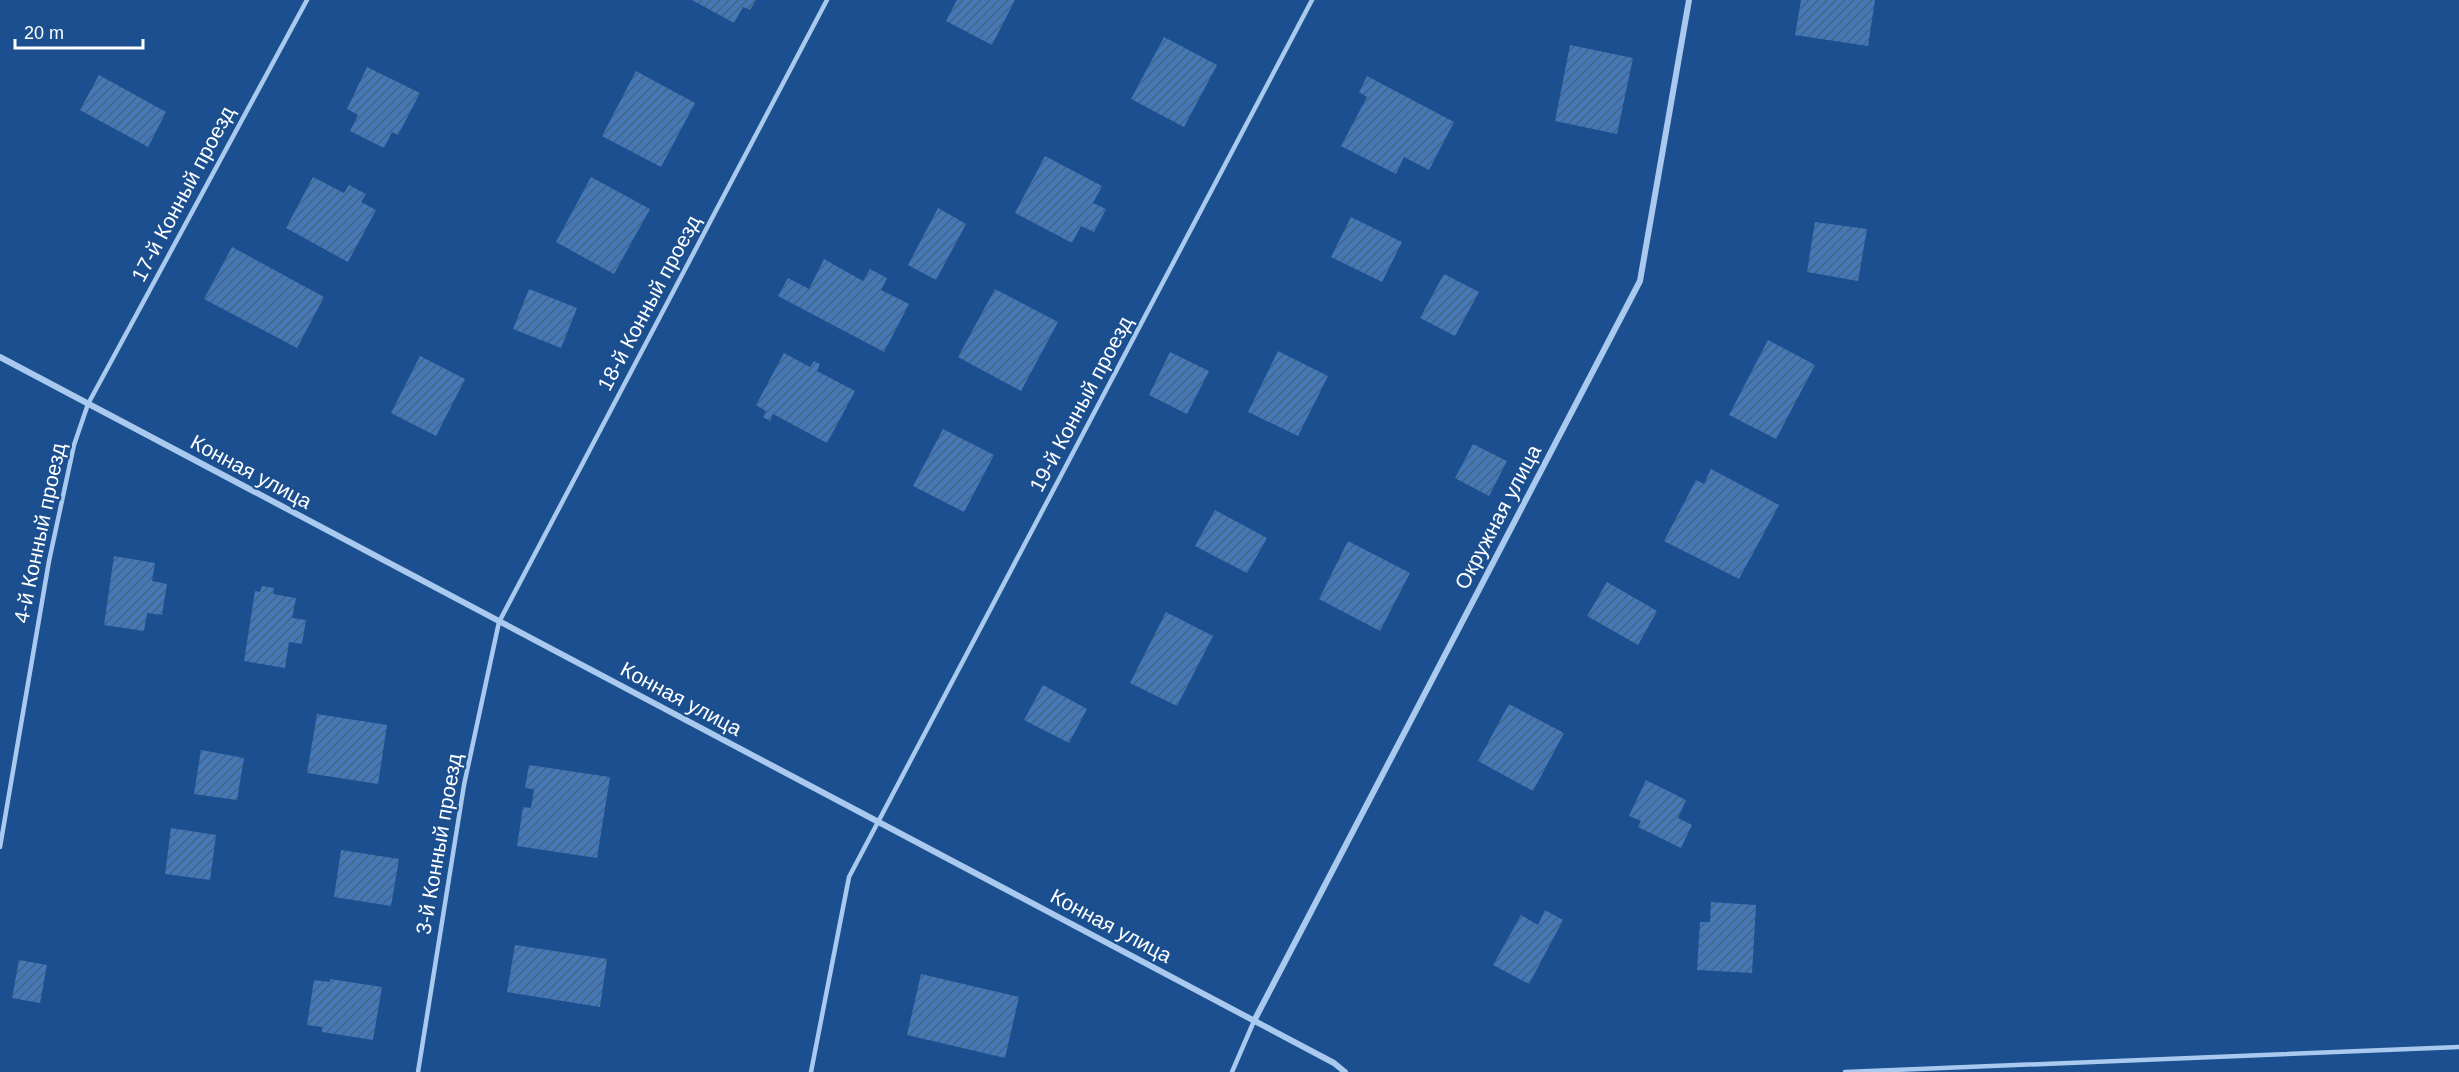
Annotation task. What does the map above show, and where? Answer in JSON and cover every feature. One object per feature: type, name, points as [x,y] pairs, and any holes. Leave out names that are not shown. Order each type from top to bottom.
[{"type":"street","name":"Окружная улица","points":[[1254,1021],[1640,281],[1689,0]]},
{"type":"street","name":"Конная улица","points":[[0,357],[1334,1063],[1345,1072]]},
{"type":"lane","name":"17-й Конный проезд","points":[[88,404],[307,0]]},
{"type":"lane","name":"18-й Конный проезд","points":[[499,622],[827,0]]},
{"type":"lane","name":"19-й Конный проезд","points":[[811,1072],[849,878],[1312,0]]},
{"type":"lane","name":"4-й Конный проезд","points":[[0,847],[48,561],[74,445],[88,404]]},
{"type":"lane","name":"3-й Конный проезд","points":[[418,1072],[464,785],[499,622]]},
{"type":"lane","points":[[1232,1072],[1254,1021]]},
{"type":"lane","points":[[1845,1072],[2459,1047]]},
{"type":"building","points":[[692,0],[756,0],[750,10],[743,7],[734,23]]},
{"type":"building","points":[[957,0],[1015,0],[992,45],[946,21]]},
{"type":"building","points":[[1801,0],[1875,0],[1868,46],[1795,35]]},
{"type":"building","points":[[1164,37],[1217,65],[1184,127],[1131,99]]},
{"type":"building","points":[[1570,45],[1633,58],[1617,134],[1555,121]]},
{"type":"building","points":[[367,67],[420,93],[398,135],[392,132],[384,148],[350,131],[358,115],[347,109]]},
{"type":"building","points":[[636,71],[695,103],[661,167],[602,136]]},
{"type":"building","points":[[99,75],[166,112],[148,147],[80,110]]},
{"type":"building","points":[[1367,76],[1454,122],[1429,170],[1404,157],[1396,174],[1341,146],[1367,97],[1359,92]]},
{"type":"building","points":[[1045,156],[1102,186],[1093,203],[1106,209],[1094,232],[1081,226],[1072,243],[1015,213]]},
{"type":"building","points":[[313,177],[344,193],[349,185],[366,194],[361,202],[376,210],[348,262],[286,228]]},
{"type":"building","points":[[591,177],[650,209],[614,274],[556,242]]},
{"type":"building","points":[[938,208],[966,224],[936,280],[908,265]]},
{"type":"building","points":[[1351,217],[1402,242],[1382,282],[1331,257]]},
{"type":"building","points":[[1815,222],[1867,229],[1858,281],[1807,272]]},
{"type":"building","points":[[232,247],[324,297],[297,348],[204,299]]},
{"type":"building","points":[[824,259],[863,281],[870,269],[887,278],[881,290],[909,304],[884,352],[778,296],[788,278],[809,289]]},
{"type":"building","points":[[1444,274],[1479,292],[1455,336],[1420,318]]},
{"type":"building","points":[[529,289],[577,308],[561,348],[513,329]]},
{"type":"building","points":[[995,289],[1058,322],[1021,391],[958,357]]},
{"type":"building","points":[[1768,340],[1815,365],[1776,439],[1729,415]]},
{"type":"building","points":[[1278,351],[1328,376],[1298,436],[1248,412]]},
{"type":"building","points":[[1170,352],[1209,371],[1187,414],[1149,395]]},
{"type":"building","points":[[784,353],[810,367],[814,361],[820,364],[817,371],[855,391],[827,443],[773,414],[770,421],[763,417],[766,411],[756,405]]},
{"type":"building","points":[[420,356],[465,379],[436,436],[391,413]]},
{"type":"building","points":[[943,429],[994,455],[964,512],[913,486]]},
{"type":"building","points":[[1473,444],[1507,461],[1489,496],[1455,478]]},
{"type":"building","points":[[1711,469],[1779,505],[1739,579],[1664,541],[1696,480],[1704,484]]},
{"type":"building","points":[[1215,510],[1267,538],[1247,573],[1195,546]]},
{"type":"building","points":[[1348,541],[1410,573],[1380,631],[1319,599]]},
{"type":"building","points":[[114,556],[155,563],[152,581],[167,584],[162,615],[147,613],[144,631],[104,625]]},
{"type":"building","points":[[1607,582],[1657,611],[1638,645],[1587,616]]},
{"type":"building","points":[[262,586],[274,588],[273,594],[296,598],[292,618],[306,620],[302,644],[289,642],[285,668],[244,661],[255,591],[260,592]]},
{"type":"building","points":[[1166,612],[1213,636],[1177,706],[1130,683]]},
{"type":"building","points":[[1043,685],[1087,709],[1069,743],[1024,720]]},
{"type":"building","points":[[1509,704],[1564,733],[1533,791],[1478,761]]},
{"type":"building","points":[[317,714],[387,725],[378,784],[307,773]]},
{"type":"building","points":[[201,750],[244,758],[237,800],[194,794]]},
{"type":"building","points":[[529,765],[610,777],[597,858],[517,846],[523,807],[531,808],[534,789],[525,788]]},
{"type":"building","points":[[1646,780],[1686,800],[1678,818],[1692,825],[1681,848],[1638,827],[1641,821],[1629,816]]},
{"type":"building","points":[[171,828],[216,835],[210,880],[165,874]]},
{"type":"building","points":[[341,850],[399,859],[391,906],[334,897]]},
{"type":"building","points":[[1711,902],[1756,905],[1752,973],[1697,970],[1700,922],[1710,922]]},
{"type":"building","points":[[1545,910],[1563,920],[1529,984],[1493,965],[1521,915],[1538,925]]},
{"type":"building","points":[[515,945],[607,959],[600,1007],[507,992]]},
{"type":"building","points":[[19,960],[47,965],[40,1003],[12,998]]},
{"type":"building","points":[[921,974],[1019,997],[1005,1058],[907,1035]]},
{"type":"building","points":[[330,979],[382,987],[373,1040],[322,1032],[322,1027],[307,1025],[314,980],[330,982]]}]
